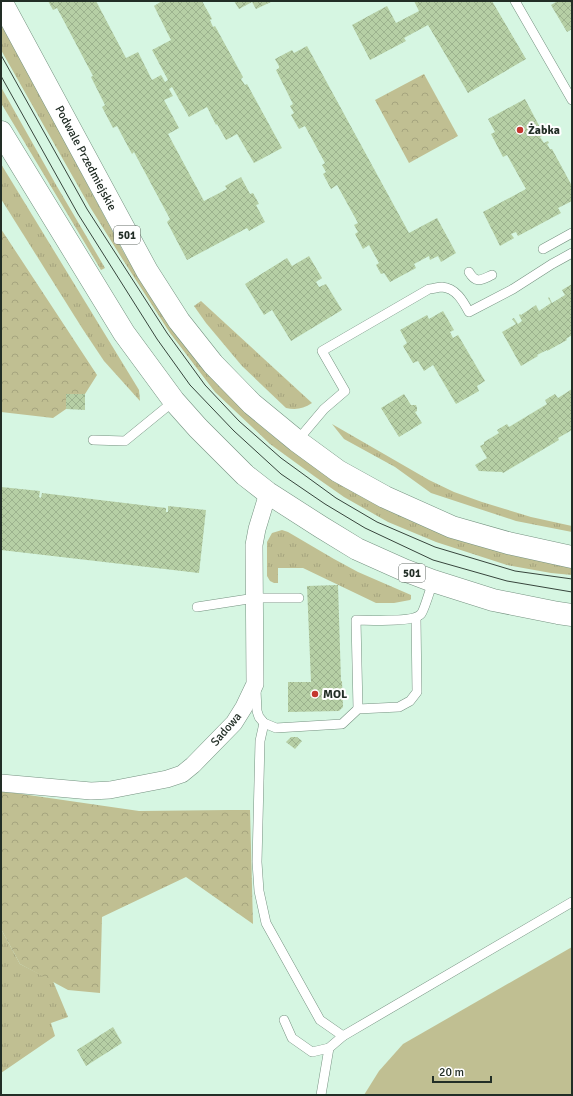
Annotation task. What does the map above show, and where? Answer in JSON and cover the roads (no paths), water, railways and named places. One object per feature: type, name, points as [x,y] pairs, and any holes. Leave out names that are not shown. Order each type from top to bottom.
[{"type":"main road","name":"Podwale Przedmiejskie","points":[[1,1],[147,271],[179,321],[213,364],[246,398],[297,441],[338,471],[385,497],[452,527],[508,543],[572,557]]},
{"type":"main road","name":"501","points":[[1,132],[124,333],[174,402],[245,475],[268,493],[321,528],[357,549],[404,570],[433,582],[493,600],[572,615]]},
{"type":"street","name":"Sadowa","points":[[1,783],[91,791],[110,790],[167,779],[182,774],[193,765],[234,723],[244,707],[255,684],[254,545],[268,493]]},
{"type":"lane","points":[[515,1],[572,100]]},
{"type":"lane","points":[[543,249],[572,233]]},
{"type":"lane","points":[[297,441],[324,409],[345,391],[322,351],[429,289],[441,287],[452,290],[460,297],[469,312],[513,289],[572,253]]},
{"type":"lane","points":[[469,272],[473,278],[478,280],[492,275]]},
{"type":"lane","points":[[93,440],[125,441],[174,402]]},
{"type":"lane","points":[[358,708],[356,620],[399,620],[416,618],[422,614],[433,582]]},
{"type":"lane","points":[[197,607],[254,598],[299,598]]},
{"type":"lane","points":[[255,684],[257,711],[259,717],[264,723],[276,728],[342,724],[358,708],[399,707],[410,701],[417,692],[416,618]]},
{"type":"lane","points":[[264,723],[260,741],[257,862],[259,891],[266,923],[320,1020],[343,1036]]},
{"type":"lane","points":[[284,1020],[292,1038],[312,1052],[329,1048],[343,1036],[572,902]]},
{"type":"lane","points":[[321,1095],[329,1048]]},
{"type":"tram line","points":[[1,55],[87,209],[167,333],[205,385],[239,421],[281,458],[336,498],[377,522],[435,547],[515,571],[572,579]]},
{"type":"tram line","points":[[1,76],[78,214],[157,339],[190,385],[234,431],[281,474],[325,504],[365,528],[433,560],[507,581],[572,592]]},
{"type":"place","name":"Żabka","points":[[520,130]]},
{"type":"place","name":"MOL","points":[[315,694]]}]
